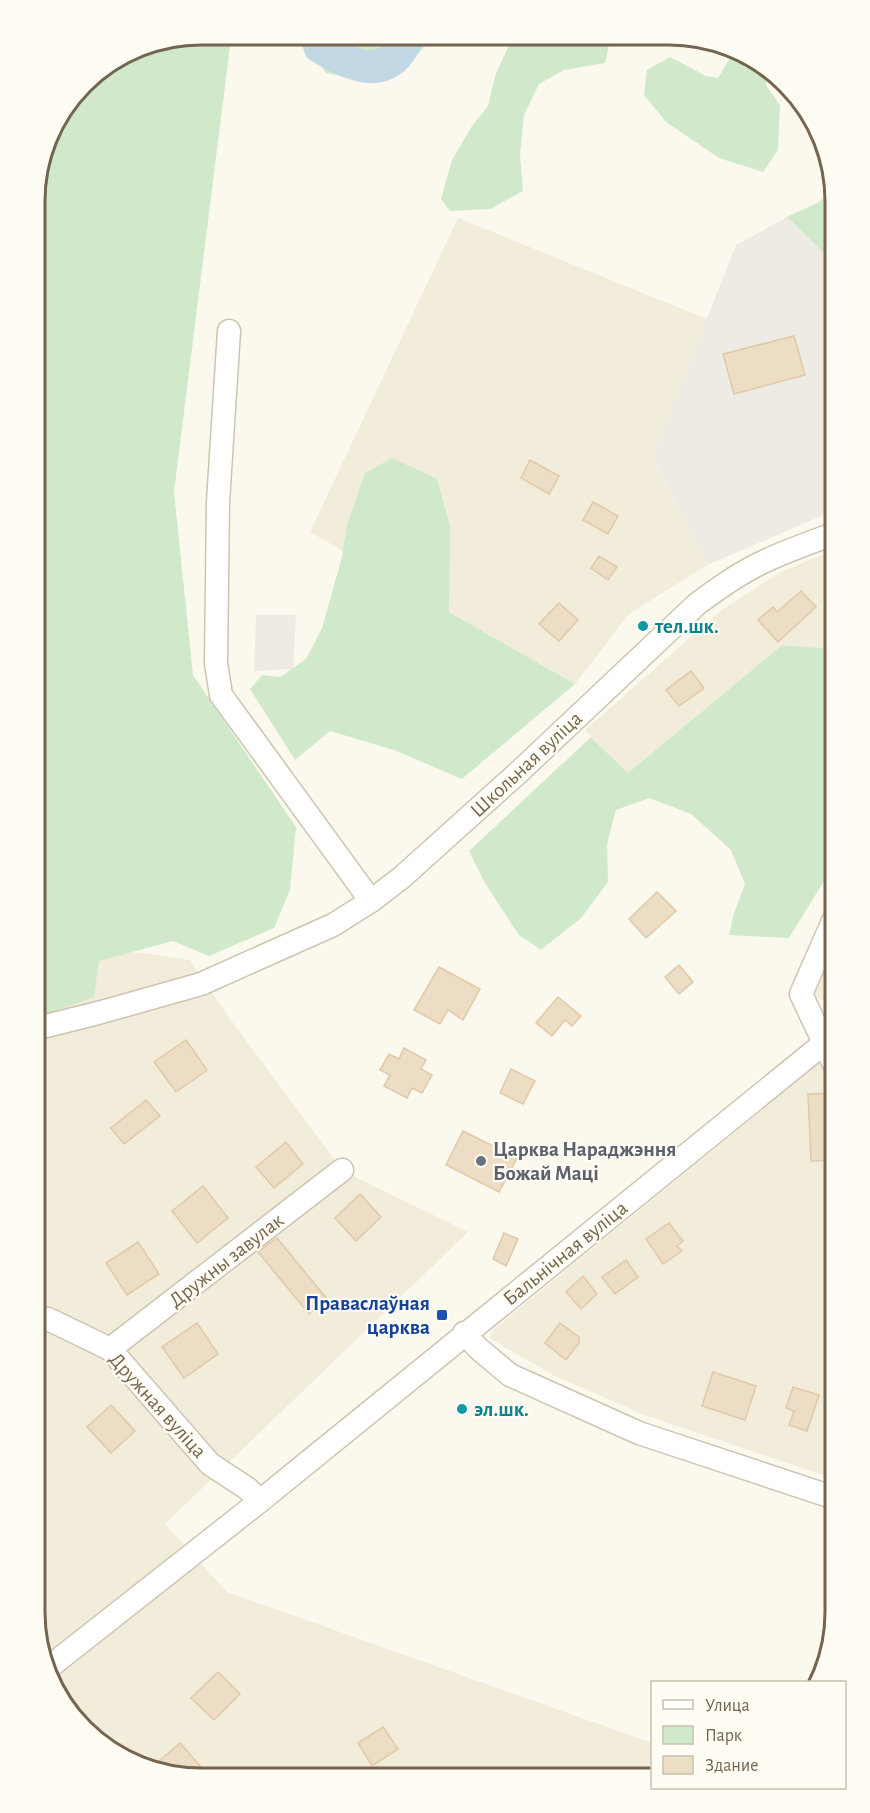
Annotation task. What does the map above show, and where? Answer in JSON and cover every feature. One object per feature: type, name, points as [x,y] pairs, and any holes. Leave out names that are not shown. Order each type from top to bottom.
[{"type":"street","points":[[230,331],[218,502],[216,663],[221,695],[371,901]]},
{"type":"street","name":"Школьная вуліца","points":[[45,1026],[206,981],[333,925],[371,901],[410,870],[520,771],[697,604],[757,565],[825,537]]},
{"type":"street","points":[[825,937],[801,994],[825,1038]]},
{"type":"street","name":"Бальнічная вуліца","points":[[54,1663],[260,1501],[464,1334],[825,1051]]},
{"type":"street","name":"Дружны завулак","points":[[110,1349],[342,1170]]},
{"type":"street","name":"Дружная вуліца","points":[[45,1319],[110,1349],[210,1464],[248,1489],[260,1501]]},
{"type":"street","points":[[464,1334],[510,1375],[639,1433],[825,1495]]},
{"type":"shaded area","points":[[787,217],[825,254],[825,515],[707,565],[652,457],[736,245]]},
{"type":"shaded area","points":[[458,218],[707,319],[652,458],[707,565],[629,614],[575,684],[310,532]]},
{"type":"shaded area","points":[[825,554],[825,648],[782,645],[628,773],[585,730],[723,609],[781,572]]},
{"type":"shaded area","points":[[256,615],[296,615],[293,669],[254,671]]},
{"type":"shaded area","points":[[45,939],[190,960],[225,1012],[343,1171],[468,1232],[165,1524],[227,1592],[651,1743],[651,1768],[191,1768],[151,1760],[132,1752],[114,1742],[98,1729],[77,1707],[57,1672],[50,1652],[45,1612]]},
{"type":"shaded area","points":[[825,954],[825,1001],[806,994]]},
{"type":"shaded area","points":[[825,1059],[825,1476],[644,1415],[553,1375],[489,1338],[494,1329]]},
{"type":"green space","points":[[191,45],[230,46],[174,492],[193,675],[296,827],[290,890],[274,928],[209,956],[173,941],[99,961],[94,997],[45,1014],[46,181],[57,141],[71,114],[91,91],[114,71],[141,57],[171,48]]},
{"type":"green space","points":[[305,45],[426,45],[414,58],[379,83],[326,73]]},
{"type":"green space","points":[[509,45],[609,45],[605,63],[564,70],[539,84],[524,115],[520,155],[523,191],[490,209],[450,211],[441,199],[452,160],[472,126],[488,106],[496,73]]},
{"type":"green space","points":[[670,57],[706,76],[718,78],[730,58],[738,61],[767,80],[766,85],[780,105],[778,150],[763,172],[719,158],[666,122],[644,95],[647,70]]},
{"type":"green space","points":[[825,197],[825,254],[787,217],[819,202]]},
{"type":"green space","points":[[392,458],[437,479],[450,526],[449,612],[575,684],[462,779],[394,750],[330,731],[295,760],[250,689],[262,675],[280,677],[306,659],[322,628],[342,557],[347,525],[365,473]]},
{"type":"green space","points":[[782,645],[825,648],[825,879],[789,938],[729,935],[734,913],[745,884],[731,850],[691,814],[649,798],[616,810],[607,844],[608,882],[581,918],[541,950],[518,934],[485,883],[469,851],[591,737],[628,773]]},
{"type":"building","points":[[794,336],[805,375],[734,394],[723,354]]},
{"type":"building","points":[[530,460],[559,476],[549,494],[521,478]]},
{"type":"building","points":[[593,502],[618,516],[608,534],[583,520]]},
{"type":"building","points":[[599,556],[617,567],[608,580],[591,568]]},
{"type":"building","points":[[801,591],[816,607],[778,642],[758,620],[773,607],[777,612]]},
{"type":"building","points":[[559,603],[578,620],[559,641],[539,624]]},
{"type":"building","points":[[691,671],[704,688],[679,706],[666,690]]},
{"type":"building","points":[[657,892],[676,911],[646,938],[629,919]]},
{"type":"building","points":[[679,965],[693,982],[679,994],[665,977]]},
{"type":"building","points":[[439,967],[480,989],[463,1020],[448,1010],[440,1024],[414,1010]]},
{"type":"building","points":[[558,997],[581,1016],[572,1026],[565,1020],[552,1036],[536,1023]]},
{"type":"building","points":[[186,1040],[207,1070],[176,1092],[154,1062]]},
{"type":"building","points":[[404,1048],[426,1060],[421,1069],[432,1075],[422,1093],[412,1088],[407,1098],[384,1086],[390,1075],[380,1070],[389,1054],[399,1059]]},
{"type":"building","points":[[511,1069],[535,1081],[523,1104],[500,1093]]},
{"type":"building","points":[[825,1093],[825,1160],[811,1161],[808,1094]]},
{"type":"building","points":[[146,1100],[160,1116],[124,1144],[111,1128]]},
{"type":"building","name":"Царква Нараджэння Божай Маці","points":[[463,1131],[517,1158],[499,1192],[446,1165]]},
{"type":"building","points":[[286,1142],[303,1164],[274,1188],[256,1167]]},
{"type":"building","points":[[203,1186],[228,1218],[197,1243],[172,1211]]},
{"type":"building","points":[[360,1194],[381,1217],[356,1241],[335,1218]]},
{"type":"building","points":[[669,1223],[683,1241],[677,1246],[682,1251],[663,1264],[646,1239]]},
{"type":"building","points":[[504,1233],[518,1239],[506,1266],[493,1259]]},
{"type":"building","points":[[277,1238],[327,1299],[309,1314],[258,1252]]},
{"type":"building","points":[[138,1242],[159,1274],[127,1295],[106,1263]]},
{"type":"building","points":[[626,1260],[638,1277],[615,1294],[602,1277]]},
{"type":"building","points":[[583,1276],[597,1294],[581,1309],[566,1292]]},
{"type":"building","points":[[197,1323],[218,1354],[184,1378],[162,1347]]},
{"type":"building","points":[[560,1323],[579,1337],[579,1343],[566,1360],[545,1343]]},
{"type":"building","points":[[713,1372],[756,1386],[745,1420],[702,1406]]},
{"type":"building","points":[[793,1387],[819,1395],[807,1431],[789,1425],[794,1411],[786,1408]]},
{"type":"building","points":[[111,1405],[135,1431],[111,1453],[87,1427]]},
{"type":"building","points":[[218,1672],[240,1694],[214,1720],[191,1698]]},
{"type":"building","points":[[383,1727],[398,1749],[372,1766],[358,1743]]},
{"type":"building","points":[[180,1743],[202,1768],[191,1768],[158,1762]]},
{"type":"waterway","points":[[320,45],[345,60],[369,67],[391,60],[403,45]]},
{"type":"place","name":"тел.шк.","points":[[643,626]]},
{"type":"place","name":"Царква Нараджэння Божай Маці","points":[[481,1161]]},
{"type":"place","name":"Праваслаўная царква","points":[[442,1315]]},
{"type":"place","name":"эл.шк.","points":[[462,1409]]}]
